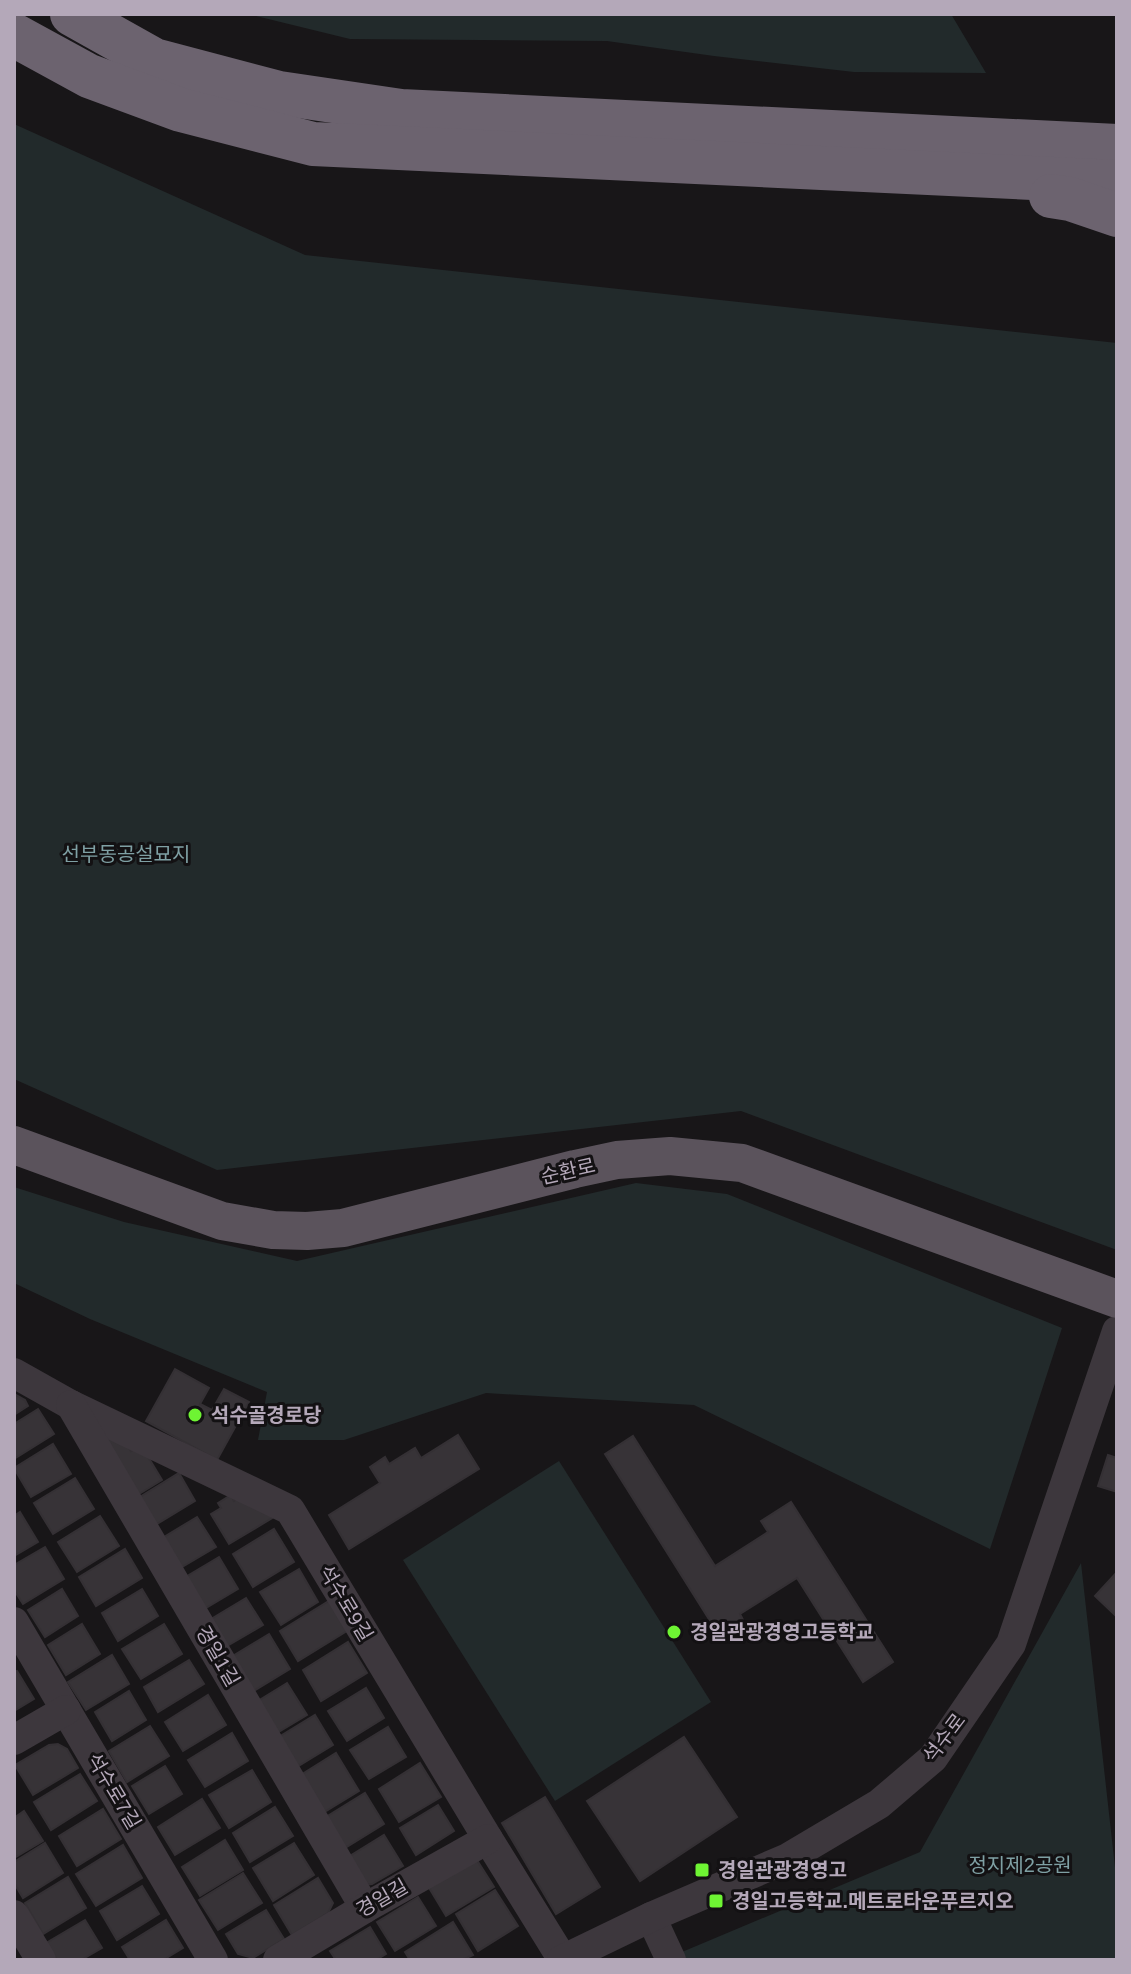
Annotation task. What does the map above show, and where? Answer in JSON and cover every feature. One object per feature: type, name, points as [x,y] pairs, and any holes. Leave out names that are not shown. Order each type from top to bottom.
[{"type":"highway","points":[[72,14],[154,60],[279,93],[401,111],[1117,146]]},
{"type":"highway","points":[[14,35],[89,76],[181,110],[313,144],[1117,182]]},
{"type":"highway","points":[[903,134],[1117,114]]},
{"type":"highway","points":[[842,170],[1070,199],[1117,215]]},
{"type":"main road","name":"순환로","points":[[14,1145],[222,1221],[296,1231],[343,1228],[617,1160],[670,1156],[742,1163],[1117,1299]]},
{"type":"street","name":"석수로","points":[[563,1960],[651,1917],[788,1858],[879,1804],[933,1758],[1011,1644],[1117,1331]]},
{"type":"street","name":"석수로9길","points":[[14,1373],[71,1405],[290,1510],[563,1960]]},
{"type":"street","name":"경일1길","points":[[71,1405],[365,1908]]},
{"type":"street","name":"석수로7길","points":[[14,1622],[213,1960]]},
{"type":"street","points":[[14,1740],[66,1710]]},
{"type":"street","name":"경일길","points":[[278,1960],[488,1839]]},
{"type":"street","points":[[14,1915],[41,1960]]},
{"type":"street","points":[[651,1917],[671,1960]]},
{"type":"green space","points":[[248,14],[951,14],[986,73],[854,72],[607,41],[350,39]]},
{"type":"green space","name":"선부동공설묘지","points":[[14,124],[305,255],[1117,343],[1117,1250],[741,1111],[217,1170],[14,1079]]},
{"type":"green space","points":[[636,1183],[727,1194],[1062,1328],[990,1549],[694,1405],[486,1393],[344,1440],[258,1440],[267,1392],[90,1319],[14,1283],[14,1187],[124,1222],[297,1261]]},
{"type":"green space","points":[[559,1461],[711,1702],[555,1801],[403,1560]]},
{"type":"green space","name":"정지제2공원","points":[[1081,1563],[1117,1885],[1117,1960],[686,1960],[682,1952],[920,1852]]},
{"type":"building","name":"석수골경로당","points":[[175,1369],[209,1388],[200,1404],[212,1410],[224,1389],[249,1402],[217,1460],[146,1421]]},
{"type":"building","points":[[14,1394],[25,1400],[28,1406],[14,1415]]},
{"type":"building","points":[[38,1409],[54,1434],[14,1459],[14,1424]]},
{"type":"building","points":[[458,1435],[479,1469],[349,1549],[329,1515],[380,1483],[370,1467],[385,1457],[389,1464],[415,1448],[421,1458]]},
{"type":"building","points":[[633,1436],[715,1566],[768,1532],[761,1521],[791,1502],[893,1662],[863,1682],[797,1578],[740,1614],[743,1620],[719,1635],[605,1454]]},
{"type":"building","points":[[123,1437],[131,1451],[141,1445],[162,1480],[129,1500],[106,1438]]},
{"type":"building","points":[[53,1444],[71,1474],[31,1497],[14,1468]]},
{"type":"building","points":[[1108,1455],[1117,1458],[1117,1492],[1098,1486]]},
{"type":"building","points":[[179,1473],[195,1501],[147,1530],[130,1503]]},
{"type":"building","points":[[75,1478],[94,1509],[53,1534],[34,1503]]},
{"type":"building","points":[[231,1495],[234,1501],[242,1496],[274,1517],[229,1544],[211,1514],[221,1508],[218,1503]]},
{"type":"building","points":[[20,1512],[38,1542],[14,1556],[14,1516]]},
{"type":"building","points":[[100,1516],[119,1546],[77,1572],[58,1542]]},
{"type":"building","points":[[197,1517],[216,1547],[172,1573],[154,1543]]},
{"type":"building","points":[[274,1529],[294,1562],[253,1587],[233,1554]]},
{"type":"building","points":[[45,1547],[64,1579],[23,1604],[14,1590],[14,1565]]},
{"type":"building","points":[[125,1549],[142,1578],[96,1606],[79,1577]]},
{"type":"building","points":[[219,1557],[238,1589],[196,1614],[177,1582]]},
{"type":"building","points":[[299,1569],[318,1602],[281,1625],[260,1592]]},
{"type":"building","points":[[1117,1572],[1117,1617],[1095,1596]]},
{"type":"building","points":[[62,1589],[78,1616],[45,1637],[28,1610]]},
{"type":"building","points":[[142,1589],[158,1616],[118,1641],[102,1613]]},
{"type":"building","points":[[246,1598],[263,1625],[222,1649],[206,1622]]},
{"type":"building","points":[[329,1601],[347,1631],[298,1661],[280,1631]]},
{"type":"building","points":[[82,1624],[100,1654],[66,1675],[48,1645]]},
{"type":"building","points":[[164,1624],[182,1654],[141,1679],[122,1649]]},
{"type":"building","points":[[269,1634],[290,1669],[247,1695],[226,1660]]},
{"type":"building","points":[[348,1642],[367,1673],[321,1701],[303,1670]]},
{"type":"building","points":[[112,1655],[129,1684],[86,1710],[68,1682]]},
{"type":"building","points":[[189,1660],[204,1684],[158,1712],[144,1687]]},
{"type":"building","points":[[17,1671],[34,1699],[14,1711],[14,1672]]},
{"type":"building","points":[[287,1683],[307,1715],[272,1736],[253,1704]]},
{"type":"building","points":[[366,1688],[384,1718],[347,1741],[328,1711]]},
{"type":"building","points":[[129,1691],[146,1720],[112,1741],[95,1712]]},
{"type":"building","points":[[208,1695],[226,1725],[183,1751],[165,1722]]},
{"type":"building","points":[[315,1715],[333,1745],[295,1768],[277,1738]]},
{"type":"building","points":[[150,1726],[169,1756],[127,1782],[109,1751]]},
{"type":"building","points":[[388,1727],[406,1757],[369,1779],[350,1750]]},
{"type":"building","points":[[232,1733],[248,1761],[205,1787],[188,1760]]},
{"type":"building","points":[[684,1737],[737,1817],[640,1881],[587,1801]]},
{"type":"building","points":[[58,1744],[67,1749],[78,1768],[33,1795],[15,1765],[49,1745]]},
{"type":"building","points":[[336,1753],[359,1791],[321,1814],[299,1776]]},
{"type":"building","points":[[420,1763],[441,1797],[399,1822],[379,1789]]},
{"type":"building","points":[[165,1766],[182,1794],[149,1814],[132,1786]]},
{"type":"building","points":[[252,1770],[271,1802],[229,1828],[209,1795]]},
{"type":"building","points":[[80,1774],[97,1801],[51,1830],[34,1802]]},
{"type":"building","points":[[365,1793],[384,1824],[340,1851],[321,1820]]},
{"type":"building","points":[[545,1797],[600,1887],[556,1914],[502,1823]]},
{"type":"building","points":[[202,1799],[220,1828],[175,1855],[158,1827]]},
{"type":"building","points":[[438,1805],[454,1831],[416,1855],[400,1828]]},
{"type":"building","points":[[275,1807],[293,1836],[250,1862],[233,1833]]},
{"type":"building","points":[[103,1809],[121,1839],[77,1866],[59,1836]]},
{"type":"building","points":[[24,1811],[43,1841],[14,1858],[14,1818]]},
{"type":"building","points":[[384,1835],[403,1866],[365,1885],[345,1859]]},
{"type":"building","points":[[225,1840],[243,1870],[200,1896],[182,1867]]},
{"type":"building","points":[[45,1843],[63,1873],[23,1898],[14,1883],[14,1862]]},
{"type":"building","points":[[294,1843],[314,1875],[273,1901],[253,1868]]},
{"type":"building","points":[[123,1845],[142,1878],[96,1906],[76,1874]]},
{"type":"building","points":[[475,1857],[494,1887],[446,1916],[428,1886]]},
{"type":"building","points":[[243,1873],[262,1903],[218,1930],[199,1900]]},
{"type":"building","points":[[68,1877],[86,1908],[43,1934],[25,1903]]},
{"type":"building","points":[[318,1878],[333,1903],[328,1913],[292,1935],[274,1905]]},
{"type":"building","points":[[142,1886],[159,1914],[117,1940],[100,1911]]},
{"type":"building","points":[[495,1890],[518,1926],[478,1951],[456,1914]]},
{"type":"building","points":[[418,1897],[436,1926],[395,1951],[377,1922]]},
{"type":"building","points":[[266,1910],[284,1939],[253,1958],[238,1954],[226,1934]]},
{"type":"building","points":[[85,1920],[102,1948],[81,1960],[57,1960],[46,1943]]},
{"type":"building","points":[[166,1920],[183,1948],[163,1960],[130,1960],[122,1947]]},
{"type":"building","points":[[453,1922],[473,1955],[462,1960],[410,1960],[405,1952]]},
{"type":"building","points":[[370,1927],[386,1954],[376,1960],[336,1960],[330,1951]]},
{"type":"place","name":"석수골경로당","points":[[195,1415]]},
{"type":"place","name":"경일관광경영고등학교","points":[[674,1632]]},
{"type":"place","name":"경일관광경영고","points":[[702,1870]]},
{"type":"place","name":"경일고등학교.메트로타운푸르지오","points":[[716,1901]]}]
